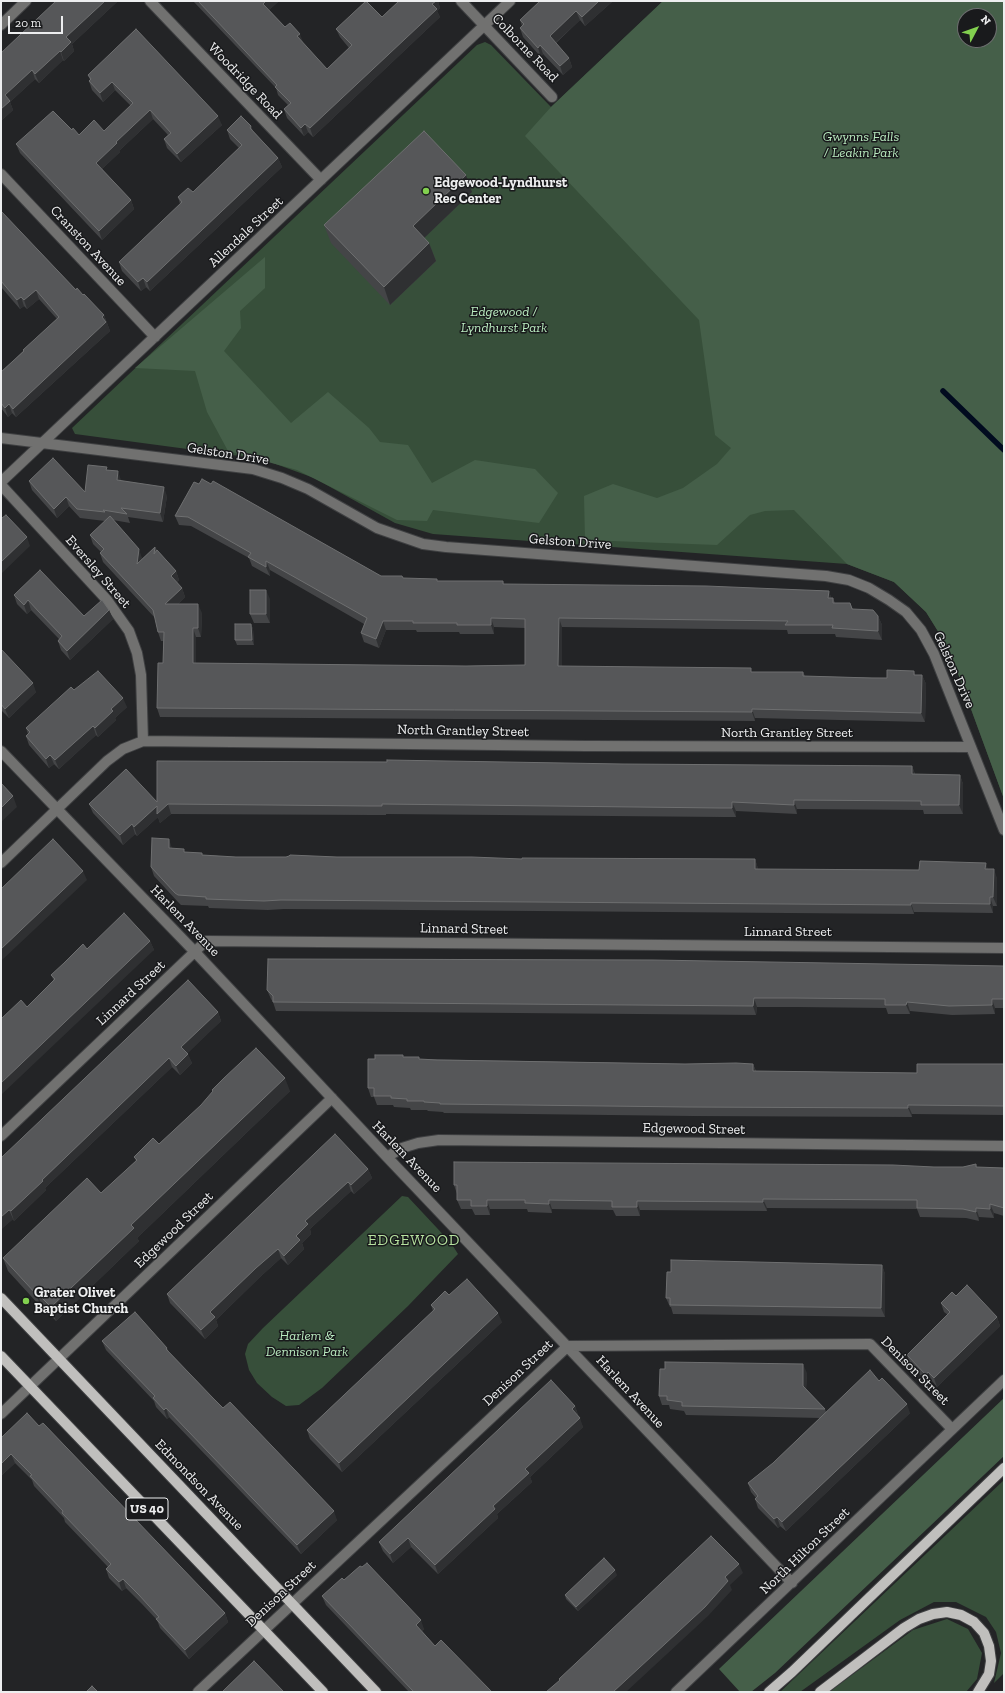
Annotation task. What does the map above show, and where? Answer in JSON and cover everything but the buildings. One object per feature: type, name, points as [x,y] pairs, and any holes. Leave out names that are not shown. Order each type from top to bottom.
[{"type":"main road","name":"Edmondson Avenue","points":[[1,1298],[376,1692]]},
{"type":"main road","name":"US 40","points":[[1,1356],[323,1692]]},
{"type":"main road","points":[[769,1692],[792,1672],[1004,1468]]},
{"type":"main road","points":[[820,1692],[914,1622],[933,1614],[947,1612],[961,1615],[974,1622],[984,1633],[989,1646],[991,1661],[988,1674],[978,1692]]},
{"type":"street","points":[[1,25],[26,1]]},
{"type":"street","name":"Woodridge Road","points":[[150,1],[321,180]]},
{"type":"street","name":"Colborne Road","points":[[461,1],[552,97]]},
{"type":"street","name":"Allendale Street","points":[[1,484],[510,1]]},
{"type":"street","name":"Cranston Avenue","points":[[1,174],[155,337]]},
{"type":"street","name":"Gelston Drive","points":[[1,438],[253,469],[282,478],[308,490],[377,528],[423,544],[446,548],[826,576],[849,580],[869,588],[889,600],[906,612],[921,630],[934,654],[1004,830]]},
{"type":"street","name":"Eversley Street","points":[[1,484],[107,600],[129,631],[137,653],[141,674],[143,741]]},
{"type":"street","name":"North Grantley Street","points":[[1,863],[107,761],[123,749],[143,741],[586,746],[972,747]]},
{"type":"street","name":"Harlem Avenue","points":[[1,751],[195,952],[387,1157],[792,1583]]},
{"type":"street","name":"Linnard Street","points":[[1,1136],[206,941],[1004,948]]},
{"type":"street","name":"Edgewood Street","points":[[1,1414],[332,1098]]},
{"type":"street","name":"Edgewood Street","points":[[387,1157],[402,1148],[418,1142],[439,1140],[1004,1146]]},
{"type":"street","name":"Denison Street","points":[[198,1692],[568,1346],[870,1344],[952,1429]]},
{"type":"street","points":[[952,1429],[1004,1380]]},
{"type":"street","name":"North Hilton Street","points":[[676,1692],[952,1429]]},
{"type":"green space","name":"Edgewood / Lyndhurst Park","points":[[663,1],[1004,1],[1004,799],[949,649],[926,612],[894,582],[847,564],[433,534],[395,523],[314,478],[262,459],[75,434],[72,428],[477,45],[485,42],[491,45],[551,107]]},
{"type":"green space","name":"Gwynns Falls / Leakin Park","points":[[663,1],[1004,1],[1004,799],[949,649],[926,612],[894,582],[847,564],[794,510],[765,511],[750,515],[717,545],[585,540],[584,496],[613,484],[657,498],[683,488],[717,464],[731,448],[715,435],[699,320],[525,136],[551,107]]},
{"type":"green space","points":[[265,257],[265,288],[240,311],[241,328],[224,351],[291,423],[328,392],[369,428],[380,442],[408,445],[432,483],[475,460],[535,469],[558,493],[539,523],[433,510],[427,521],[397,520],[297,470],[228,451],[207,412],[195,371],[135,368]]},
{"type":"green space","name":"Harlem & Dennison Park","points":[[402,1196],[408,1197],[451,1243],[458,1254],[408,1306],[322,1388],[299,1405],[286,1406],[272,1397],[257,1383],[249,1370],[245,1354],[248,1344]]},
{"type":"green space","points":[[1004,1398],[1004,1456],[775,1673],[751,1692],[740,1692],[719,1669]]},
{"type":"green space","points":[[1004,1480],[1004,1673],[994,1683],[1001,1653],[996,1632],[986,1617],[956,1602],[934,1602],[900,1620],[800,1692],[780,1692]]},
{"type":"green space","points":[[947,1619],[968,1629],[982,1653],[977,1679],[966,1692],[829,1692],[913,1630]]},
{"type":"waterway","points":[[943,391],[1004,450]]},
{"type":"place","name":"Edgewood-Lyndhurst Rec Center","points":[[426,191]]},
{"type":"place","name":"Grater Olivet Baptist Church","points":[[26,1301]]},
{"type":"district","name":"EDGEWOOD","points":[[414,1241]]}]
